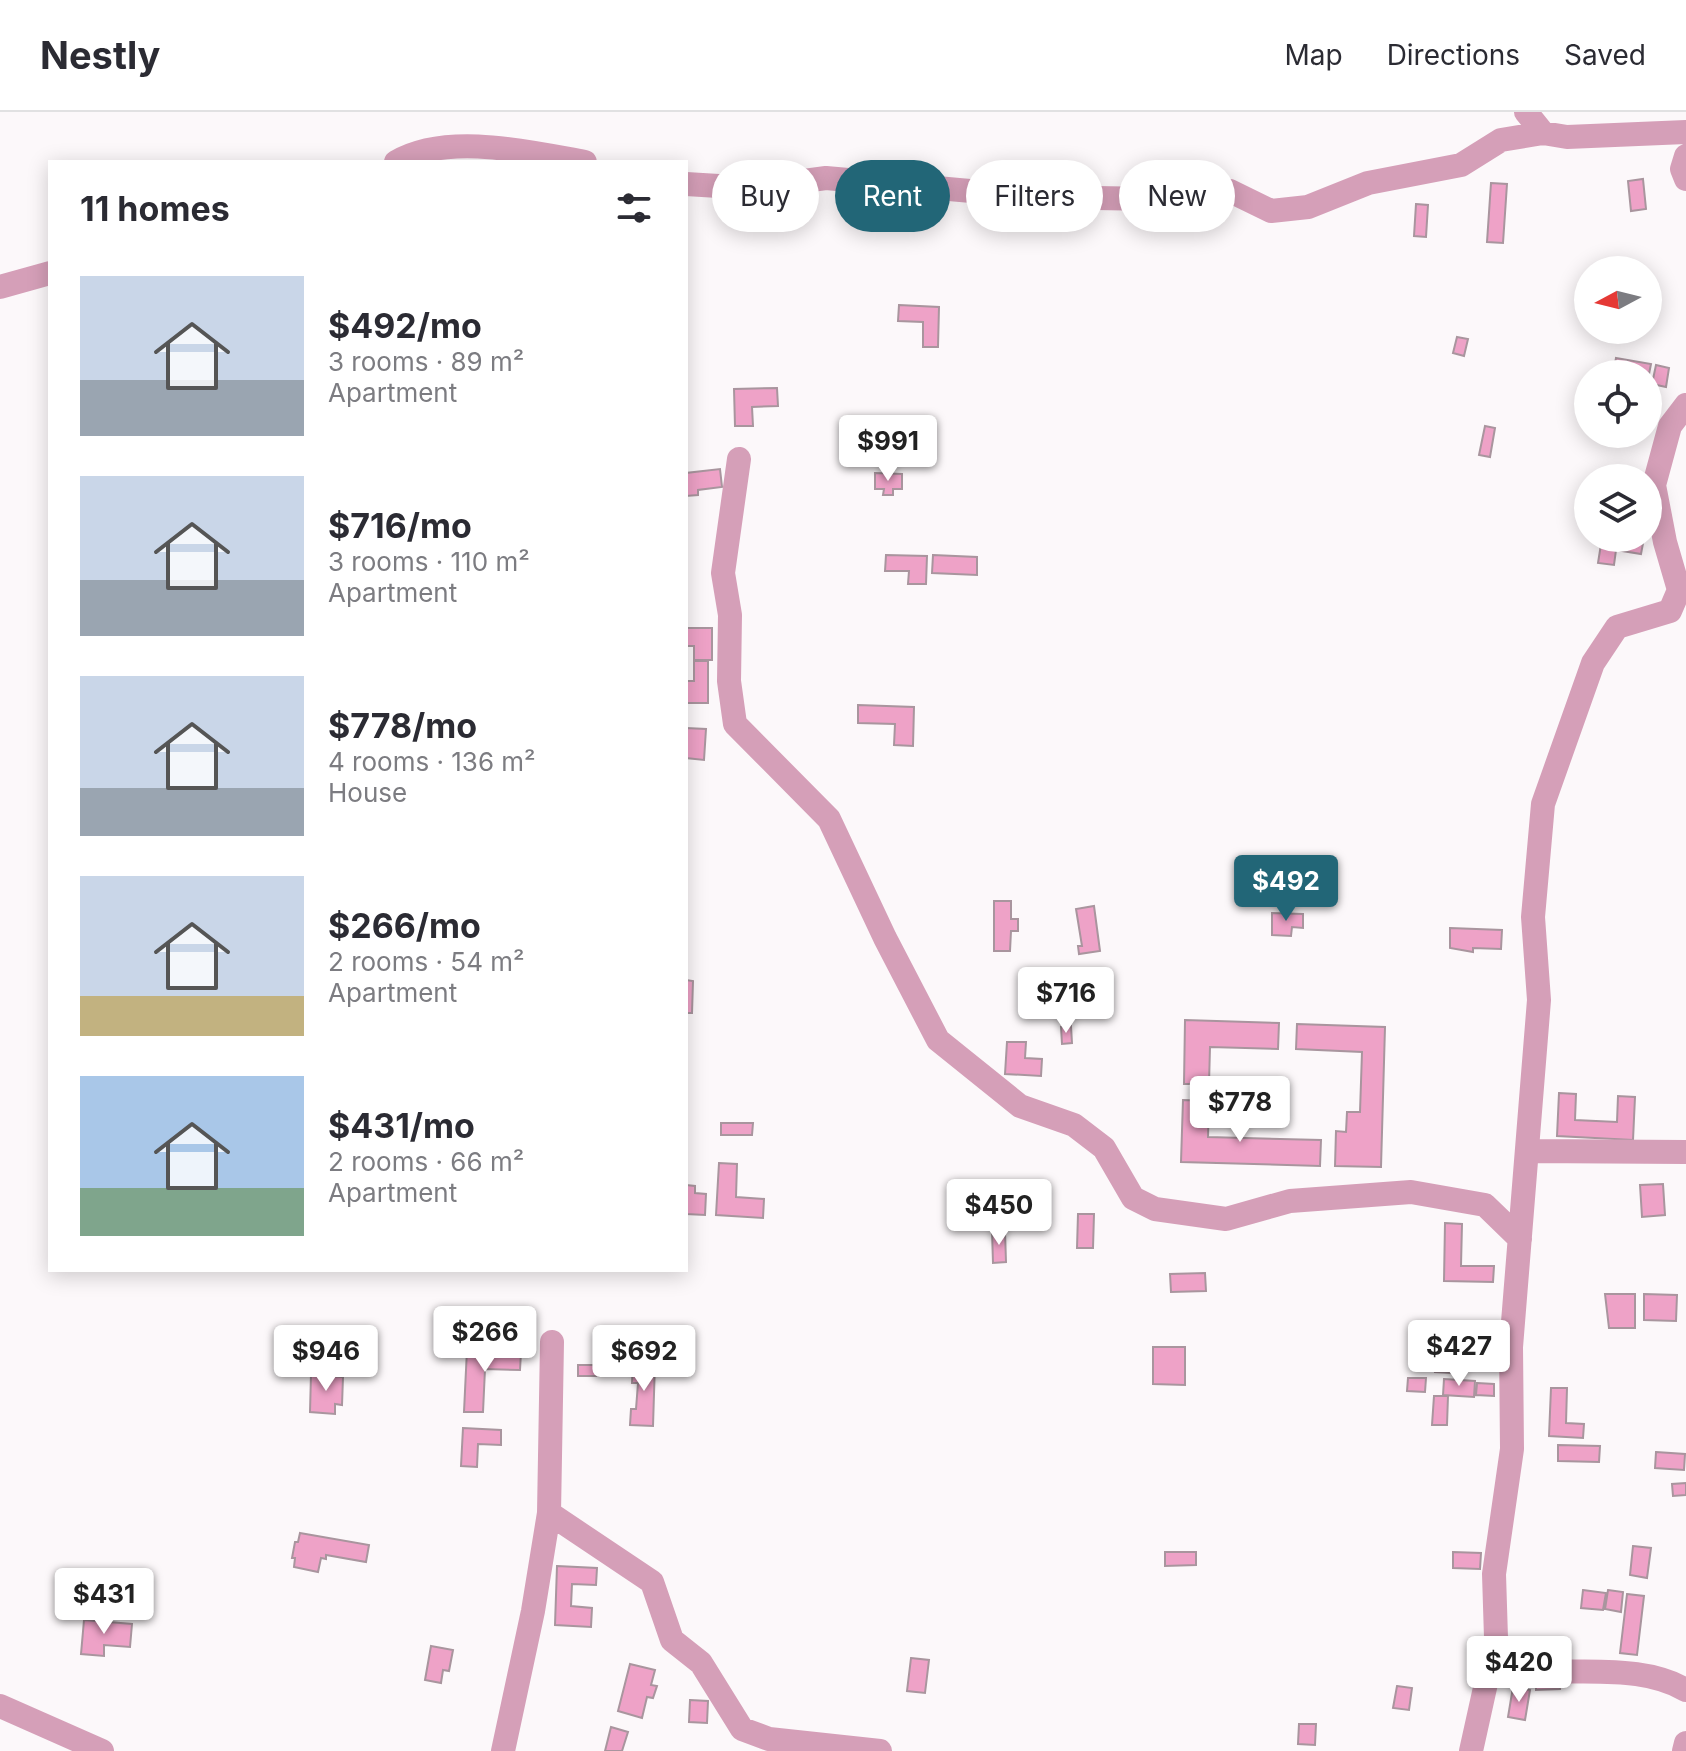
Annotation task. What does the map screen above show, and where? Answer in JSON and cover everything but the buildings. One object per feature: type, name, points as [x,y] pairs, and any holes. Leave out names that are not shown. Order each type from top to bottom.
[{"type":"street","points":[[1526,112],[1543,133]]},
{"type":"street","points":[[688,184],[751,188],[826,178],[1038,197],[1154,199],[1230,191],[1271,211],[1308,207],[1368,183],[1461,165],[1501,140],[1543,133],[1567,137],[1686,132]]},
{"type":"street","points":[[403,160],[449,146],[529,152],[574,160]]},
{"type":"street","points":[[1686,156],[1682,169],[1686,179]]},
{"type":"street","points":[[0,287],[48,274]]},
{"type":"street","points":[[1471,1751],[1496,1638],[1494,1574],[1512,1449],[1511,1347],[1539,1000],[1533,917],[1543,804],[1593,663],[1617,627],[1670,611],[1679,590],[1665,542],[1654,485],[1670,426],[1686,405]]},
{"type":"street","points":[[739,459],[723,573],[730,615],[729,681],[735,724],[829,819],[885,938],[938,1040],[1020,1106],[1074,1125],[1104,1148],[1133,1198],[1155,1209],[1226,1219],[1290,1201],[1411,1192],[1485,1205],[1520,1239]]},
{"type":"street","points":[[1528,1151],[1686,1152]]},
{"type":"street","points":[[503,1751],[533,1611],[549,1513],[552,1342]]},
{"type":"street","points":[[549,1513],[652,1582],[672,1640],[701,1663],[742,1729],[769,1739],[880,1751]]},
{"type":"street","points":[[1496,1638],[1507,1664],[1529,1671],[1615,1672],[1653,1676],[1666,1678],[1686,1690]]},
{"type":"street","points":[[0,1706],[102,1751]]},
{"type":"street","points":[[1684,1751],[1686,1743]]}]
